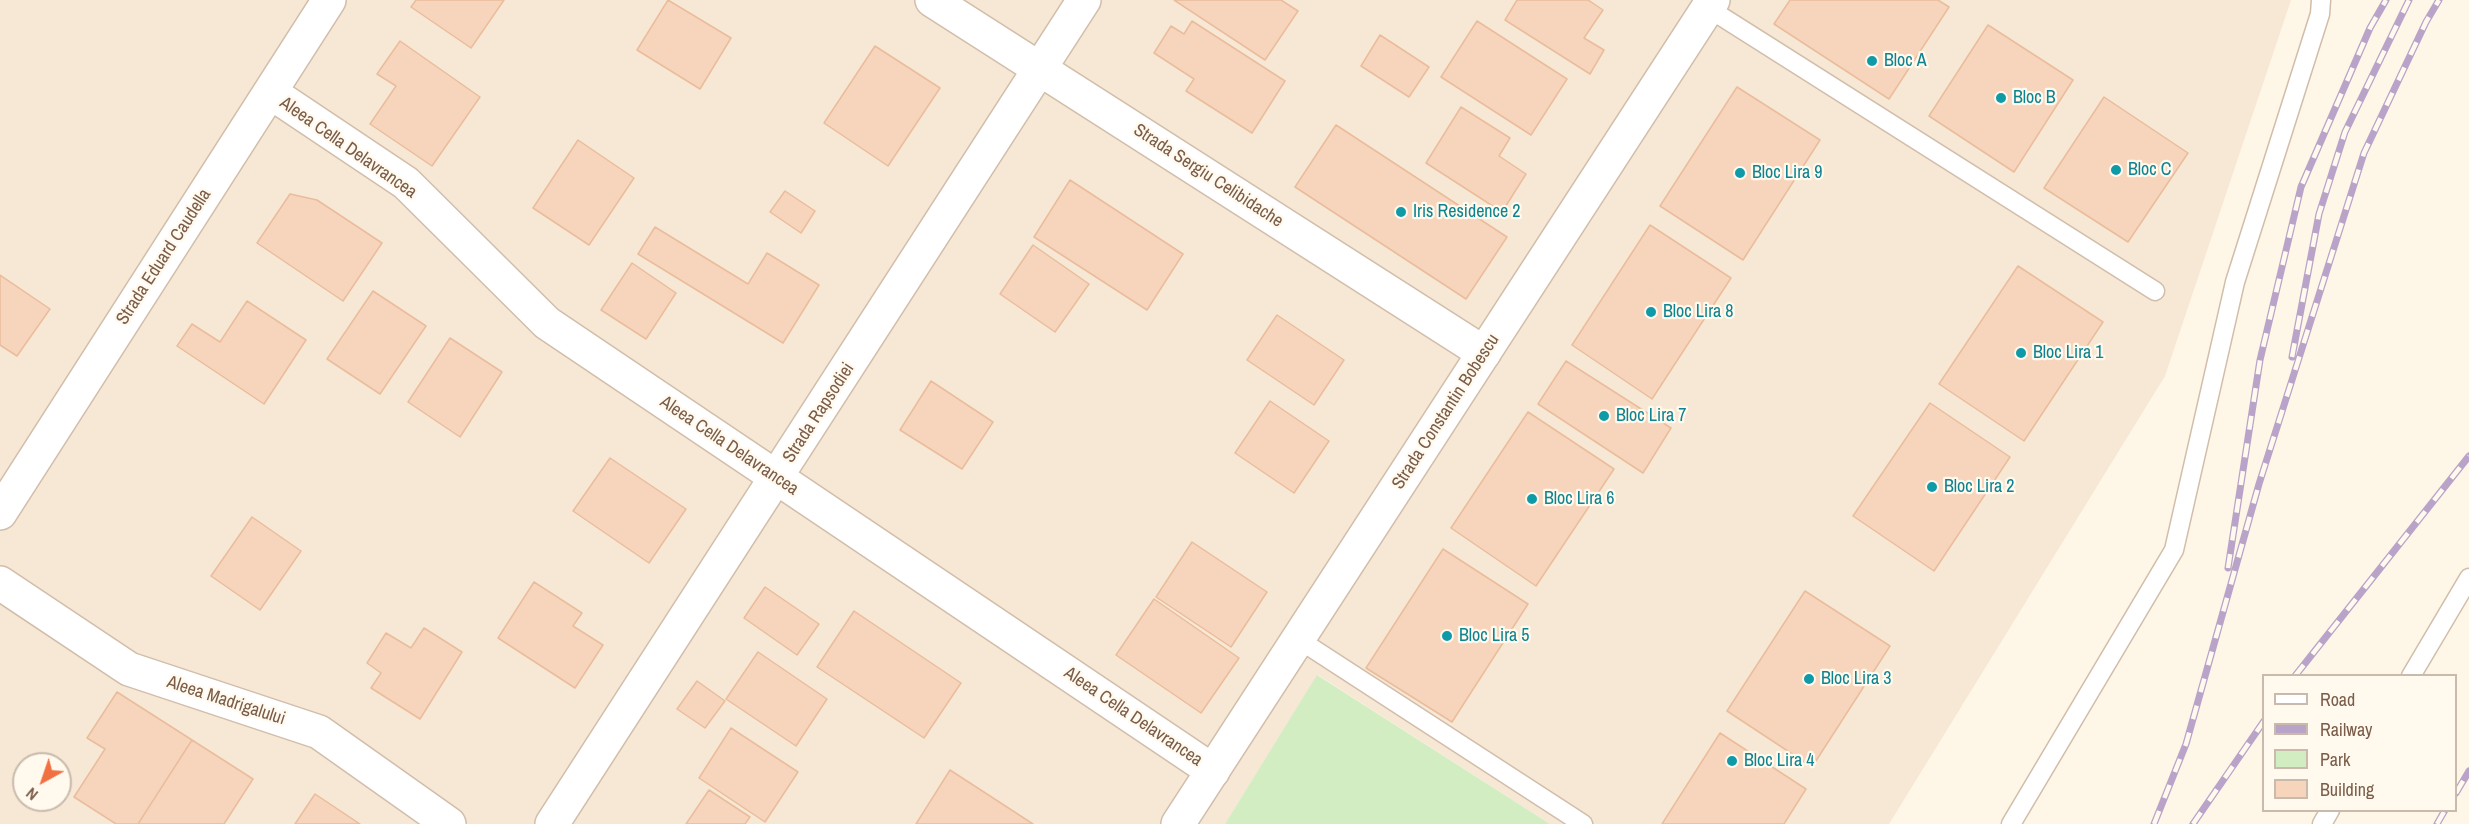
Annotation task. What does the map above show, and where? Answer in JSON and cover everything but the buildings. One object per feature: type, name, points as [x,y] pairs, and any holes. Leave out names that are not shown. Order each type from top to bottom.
[{"type":"street","name":"Strada Eduard Caudella","points":[[0,513],[329,0]]},
{"type":"street","name":"Strada Sergiu Celibidache","points":[[932,0],[1484,353]]},
{"type":"street","name":"Strada Rapsodiei","points":[[552,824],[1084,0]]},
{"type":"street","name":"Strada Constantin Bobescu","points":[[1178,824],[1710,4]]},
{"type":"street","name":"Aleea Cella Delavrancea","points":[[270,92],[406,183],[547,323],[1213,771]]},
{"type":"street","name":"Aleea Madrigalului","points":[[0,583],[129,669],[319,732],[449,824]]},
{"type":"lane","points":[[2012,824],[2174,550],[2235,282],[2320,14],[2321,0]]},
{"type":"lane","points":[[1710,4],[2155,291]]},
{"type":"lane","points":[[2412,674],[2469,578]]},
{"type":"lane","points":[[1298,639],[1583,824]]},
{"type":"shaded area","points":[[0,0],[2291,0],[2165,376],[1889,824],[1550,824],[1318,675],[1225,824],[0,824]]},
{"type":"green space","points":[[1317,675],[1550,824],[1225,824]]},
{"type":"railway","points":[[2228,568],[2260,360],[2301,187],[2370,28],[2386,0]]},
{"type":"railway","points":[[2292,357],[2319,214],[2345,132],[2409,0]]},
{"type":"railway","points":[[2154,824],[2186,744],[2259,484],[2364,153],[2426,22],[2439,0]]},
{"type":"railway","points":[[2297,674],[2469,456]]},
{"type":"railway","points":[[2193,824],[2262,724]]},
{"type":"railway","points":[[2457,791],[2469,771]]},
{"type":"railway","points":[[2437,824],[2444,812]]},
{"type":"place","name":"Bloc A","points":[[1872,61]]},
{"type":"place","name":"Bloc B","points":[[2001,98]]},
{"type":"place","name":"Bloc C","points":[[2116,170]]},
{"type":"place","name":"Bloc Lira 9","points":[[1740,173]]},
{"type":"place","name":"Iris Residence 2","points":[[1401,212]]},
{"type":"place","name":"Bloc Lira 8","points":[[1651,312]]},
{"type":"place","name":"Bloc Lira 1","points":[[2021,353]]},
{"type":"place","name":"Bloc Lira 7","points":[[1604,416]]},
{"type":"place","name":"Bloc Lira 2","points":[[1932,487]]},
{"type":"place","name":"Bloc Lira 6","points":[[1532,499]]},
{"type":"place","name":"Bloc Lira 5","points":[[1447,636]]},
{"type":"place","name":"Bloc Lira 3","points":[[1809,679]]},
{"type":"place","name":"Bloc Lira 4","points":[[1732,761]]}]
